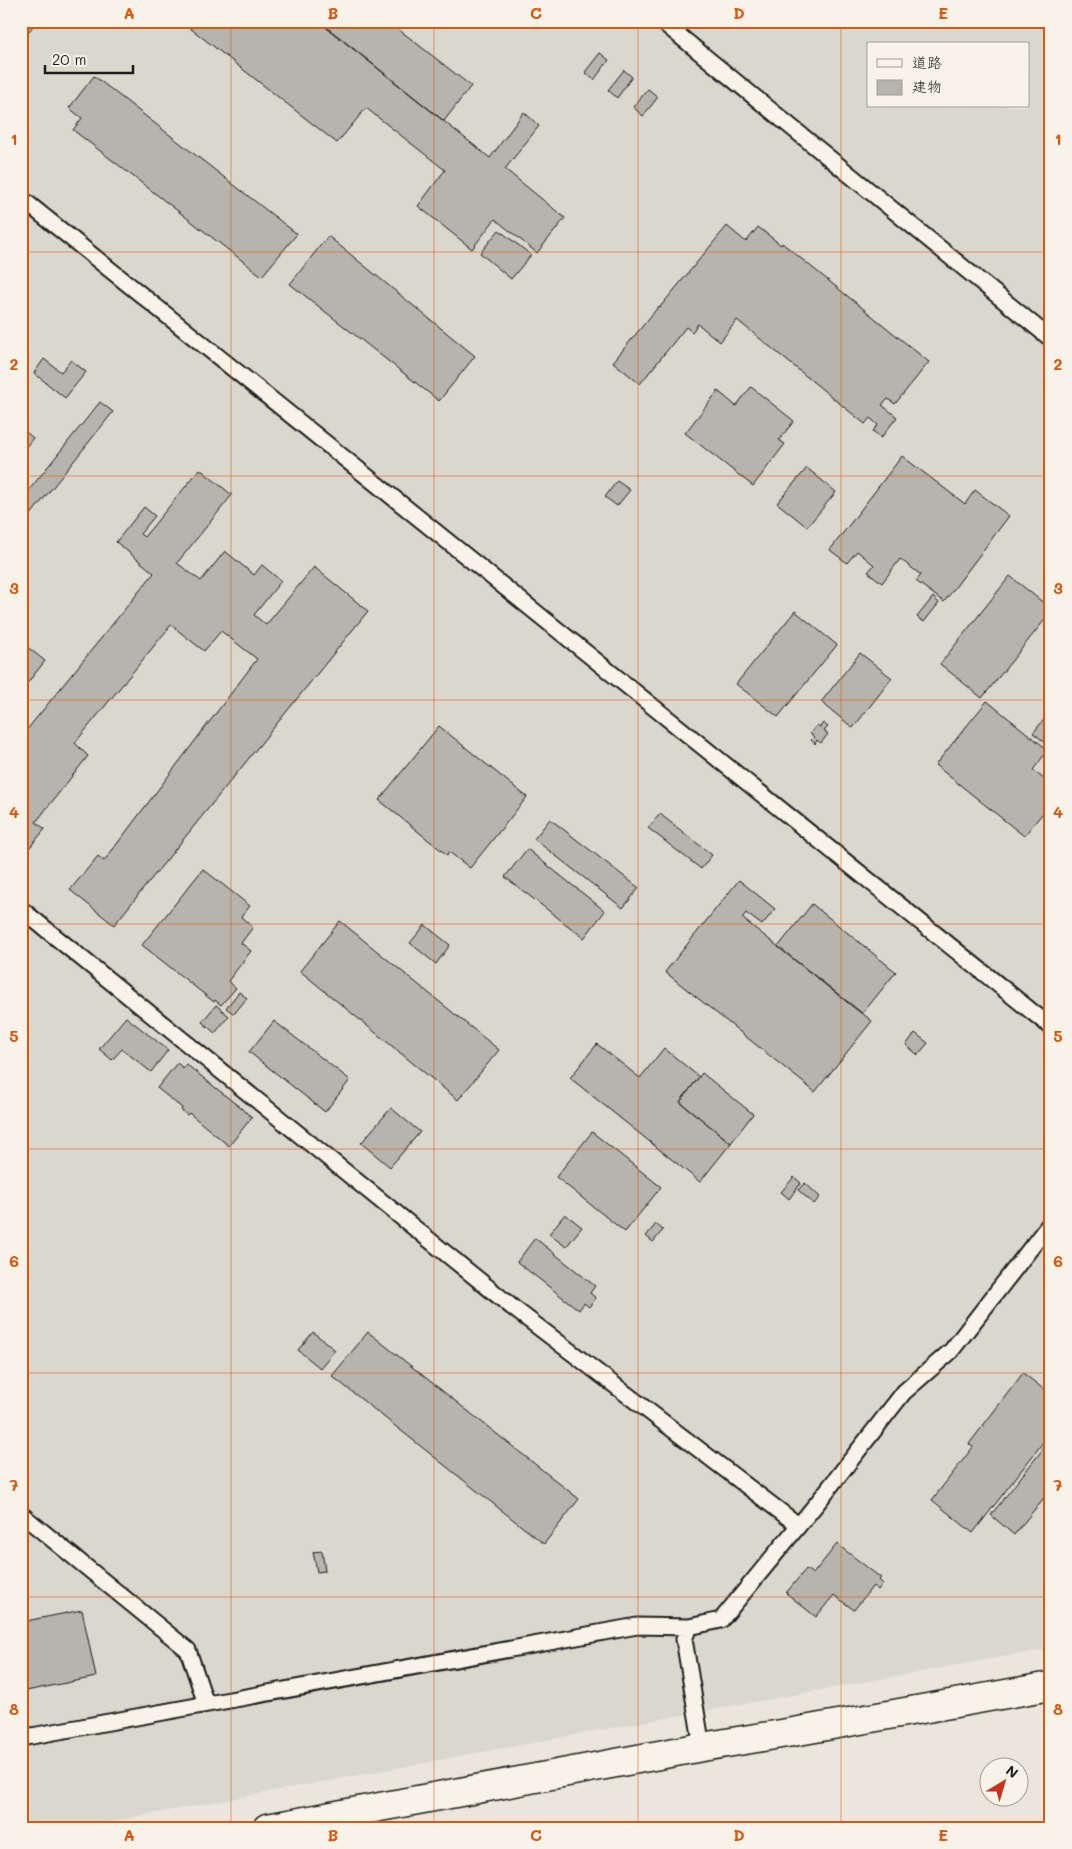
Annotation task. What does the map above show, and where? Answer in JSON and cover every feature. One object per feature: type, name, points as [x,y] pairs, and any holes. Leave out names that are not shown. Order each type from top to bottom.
[{"type":"street","points":[[267,1828],[700,1735],[803,1730],[1051,1686]]},
{"type":"lane","points":[[665,24],[1051,339]]},
{"type":"lane","points":[[21,198],[1051,1027]]},
{"type":"lane","points":[[21,909],[512,1307],[798,1525]]},
{"type":"lane","points":[[21,1738],[637,1626],[686,1633],[721,1620],[818,1502],[904,1392],[951,1350],[1051,1222]]},
{"type":"lane","points":[[21,1514],[188,1650],[206,1704]]},
{"type":"lane","points":[[686,1633],[700,1735]]},
{"type":"shaded area","points":[[21,21],[1051,21],[1051,1648],[76,1828],[21,1828]]},
{"type":"building","points":[[21,21],[37,21],[21,41]]},
{"type":"building","points":[[181,21],[318,21],[490,158],[524,112],[539,126],[505,169],[565,218],[537,253],[495,219],[472,249],[418,206],[445,170],[366,108],[337,143]]},
{"type":"building","points":[[327,21],[388,21],[471,86],[444,121],[324,25]]},
{"type":"building","points":[[600,53],[609,60],[594,80],[585,72]]},
{"type":"building","points":[[624,70],[632,77],[617,98],[608,90]]},
{"type":"building","points":[[94,76],[297,234],[262,276],[73,130],[82,118],[69,108]]},
{"type":"building","points":[[648,89],[658,97],[643,116],[633,107]]},
{"type":"building","points":[[727,226],[746,242],[758,227],[781,245],[782,243],[929,362],[895,404],[888,399],[882,405],[897,417],[881,438],[873,431],[878,425],[870,418],[865,424],[737,320],[720,342],[698,324],[692,332],[686,327],[640,384],[613,362]]},
{"type":"building","points":[[499,230],[531,255],[511,279],[480,253]]},
{"type":"building","points":[[328,236],[475,356],[439,401],[290,284]]},
{"type":"building","points":[[21,337],[27,341],[21,349]]},
{"type":"building","points":[[44,359],[61,372],[71,360],[86,372],[65,398],[34,373]]},
{"type":"building","points":[[751,387],[794,421],[779,440],[785,444],[753,486],[685,433],[718,391],[736,406]]},
{"type":"building","points":[[100,402],[113,412],[21,527],[21,500]]},
{"type":"building","points":[[21,428],[33,438],[21,453]]},
{"type":"building","points":[[902,456],[965,504],[975,490],[1009,516],[944,602],[916,581],[921,575],[900,559],[882,583],[868,572],[874,565],[857,551],[847,563],[830,550]]},
{"type":"building","points":[[807,468],[836,492],[807,527],[777,503]]},
{"type":"building","points":[[200,469],[232,495],[177,563],[201,581],[225,551],[254,575],[262,565],[281,581],[254,615],[266,625],[314,567],[368,611],[114,925],[70,890],[98,856],[104,861],[257,659],[221,631],[204,651],[171,625],[75,743],[88,756],[36,822],[45,829],[21,858],[21,737],[154,573],[116,542],[144,507],[155,516],[140,534],[144,537]]},
{"type":"building","points":[[617,481],[630,490],[617,506],[605,497]]},
{"type":"building","points":[[1010,576],[1051,609],[1051,612],[982,698],[940,664]]},
{"type":"building","points":[[933,597],[939,603],[924,622],[917,617]]},
{"type":"building","points":[[795,611],[837,645],[778,717],[736,684]]},
{"type":"building","points":[[21,642],[45,661],[21,691]]},
{"type":"building","points":[[860,653],[892,678],[853,728],[821,702]]},
{"type":"building","points":[[987,701],[1048,750],[1033,770],[1051,785],[1051,803],[1024,836],[935,765]]},
{"type":"building","points":[[1051,711],[1051,747],[1033,733]]},
{"type":"building","points":[[823,723],[828,727],[824,731],[828,734],[821,743],[817,740],[815,744],[811,740],[814,737],[810,733],[817,725],[820,727]]},
{"type":"building","points":[[439,726],[527,797],[470,868],[449,852],[447,855],[379,800]]},
{"type":"building","points":[[660,814],[712,855],[701,869],[648,828]]},
{"type":"building","points":[[550,819],[639,888],[623,908],[534,839]]},
{"type":"building","points":[[527,849],[605,911],[584,938],[505,877]]},
{"type":"building","points":[[203,869],[250,906],[241,917],[253,927],[241,943],[251,951],[228,981],[236,988],[221,1005],[215,1000],[214,1002],[142,945]]},
{"type":"building","points":[[739,880],[775,909],[762,925],[746,913],[742,918],[872,1021],[815,1092],[665,972]]},
{"type":"building","points":[[812,904],[896,972],[862,1014],[778,947]]},
{"type":"building","points":[[340,921],[499,1050],[458,1100],[300,971]]},
{"type":"building","points":[[425,925],[450,945],[436,964],[410,943]]},
{"type":"building","points":[[239,992],[247,998],[234,1014],[226,1008]]},
{"type":"building","points":[[216,1005],[229,1016],[215,1033],[202,1022]]},
{"type":"building","points":[[126,1017],[168,1050],[151,1072],[122,1049],[112,1060],[99,1049]]},
{"type":"building","points":[[274,1021],[350,1080],[325,1112],[249,1052]]},
{"type":"building","points":[[915,1033],[928,1043],[918,1055],[906,1045]]},
{"type":"building","points":[[597,1044],[640,1078],[664,1048],[699,1077],[680,1102],[731,1143],[700,1182],[570,1078]]},
{"type":"building","points":[[177,1063],[183,1068],[186,1064],[252,1117],[229,1146],[189,1113],[187,1115],[181,1110],[182,1108],[157,1088]]},
{"type":"building","points":[[702,1073],[753,1114],[731,1143],[680,1102]]},
{"type":"building","points":[[391,1108],[420,1132],[390,1167],[361,1143]]},
{"type":"building","points":[[592,1132],[661,1187],[625,1232],[556,1177]]},
{"type":"building","points":[[794,1177],[801,1183],[789,1199],[781,1192]]},
{"type":"building","points":[[805,1183],[820,1197],[814,1204],[798,1190]]},
{"type":"building","points":[[565,1214],[582,1227],[566,1247],[549,1234]]},
{"type":"building","points":[[656,1224],[663,1230],[653,1242],[646,1236]]},
{"type":"building","points":[[535,1238],[595,1286],[590,1293],[596,1298],[589,1307],[584,1303],[579,1310],[517,1262]]},
{"type":"building","points":[[313,1332],[335,1350],[320,1368],[298,1350]]},
{"type":"building","points":[[368,1332],[579,1499],[544,1544],[332,1376]]},
{"type":"building","points":[[1023,1373],[1051,1395],[1051,1432],[973,1533],[932,1500],[973,1447],[969,1444]]},
{"type":"building","points":[[1051,1439],[1051,1489],[1014,1535],[991,1515]]},
{"type":"building","points":[[837,1544],[881,1578],[879,1580],[883,1584],[878,1590],[873,1586],[854,1610],[834,1595],[816,1617],[786,1593],[806,1569],[813,1574]]},
{"type":"building","points":[[322,1551],[325,1571],[317,1572],[313,1552]]},
{"type":"building","points":[[82,1610],[96,1677],[21,1692],[21,1622]]}]
